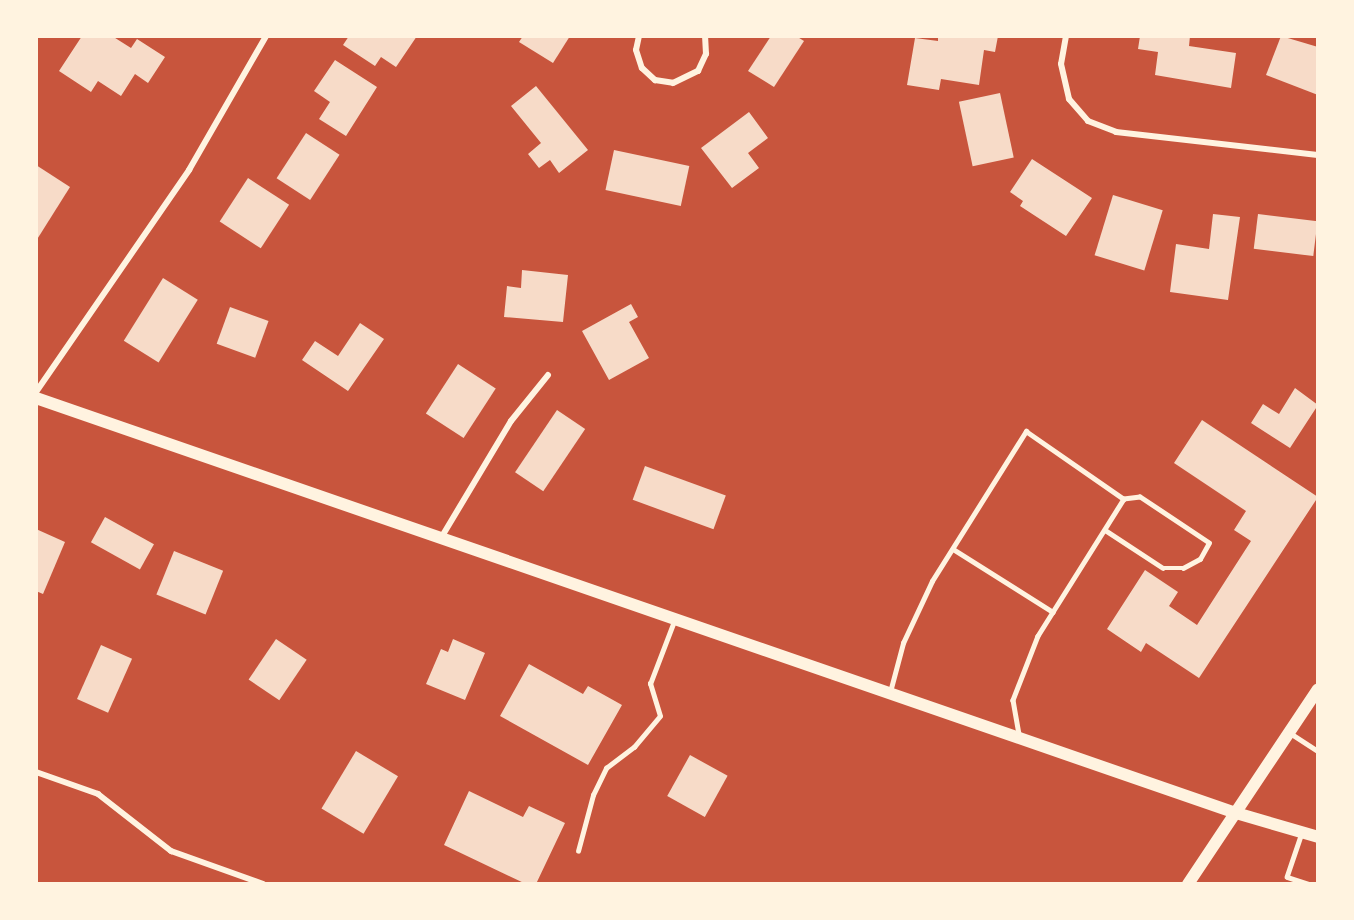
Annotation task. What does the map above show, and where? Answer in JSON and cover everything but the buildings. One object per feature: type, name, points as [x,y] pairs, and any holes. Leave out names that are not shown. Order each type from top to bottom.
[{"type":"main road","points":[[36,398],[1236,813],[1318,837]]},
{"type":"main road","points":[[1188,884],[1318,688]]},
{"type":"street","points":[[36,392],[189,170],[266,36]]},
{"type":"street","points":[[639,36],[636,50],[642,68],[655,80],[673,83],[698,71],[706,54],[705,36]]},
{"type":"street","points":[[1066,36],[1061,64],[1069,99],[1088,121],[1116,132],[1318,155]]},
{"type":"street","points":[[441,538],[511,422],[548,375]]},
{"type":"street","points":[[36,772],[98,794],[171,851],[263,884]]},
{"type":"lane","points":[[890,693],[903,643],[952,549],[1026,431],[1124,499],[1140,497],[1209,543],[1200,559],[1183,568],[1163,568],[1105,530]]},
{"type":"lane","points":[[1020,738],[1013,700],[1038,636],[1124,499]]},
{"type":"lane","points":[[952,549],[1053,612]]},
{"type":"lane","points":[[578,851],[593,795],[606,768],[634,747],[660,716],[651,684],[675,619]]},
{"type":"lane","points":[[1289,733],[1318,751]]},
{"type":"lane","points":[[1302,833],[1287,877],[1309,884]]}]
